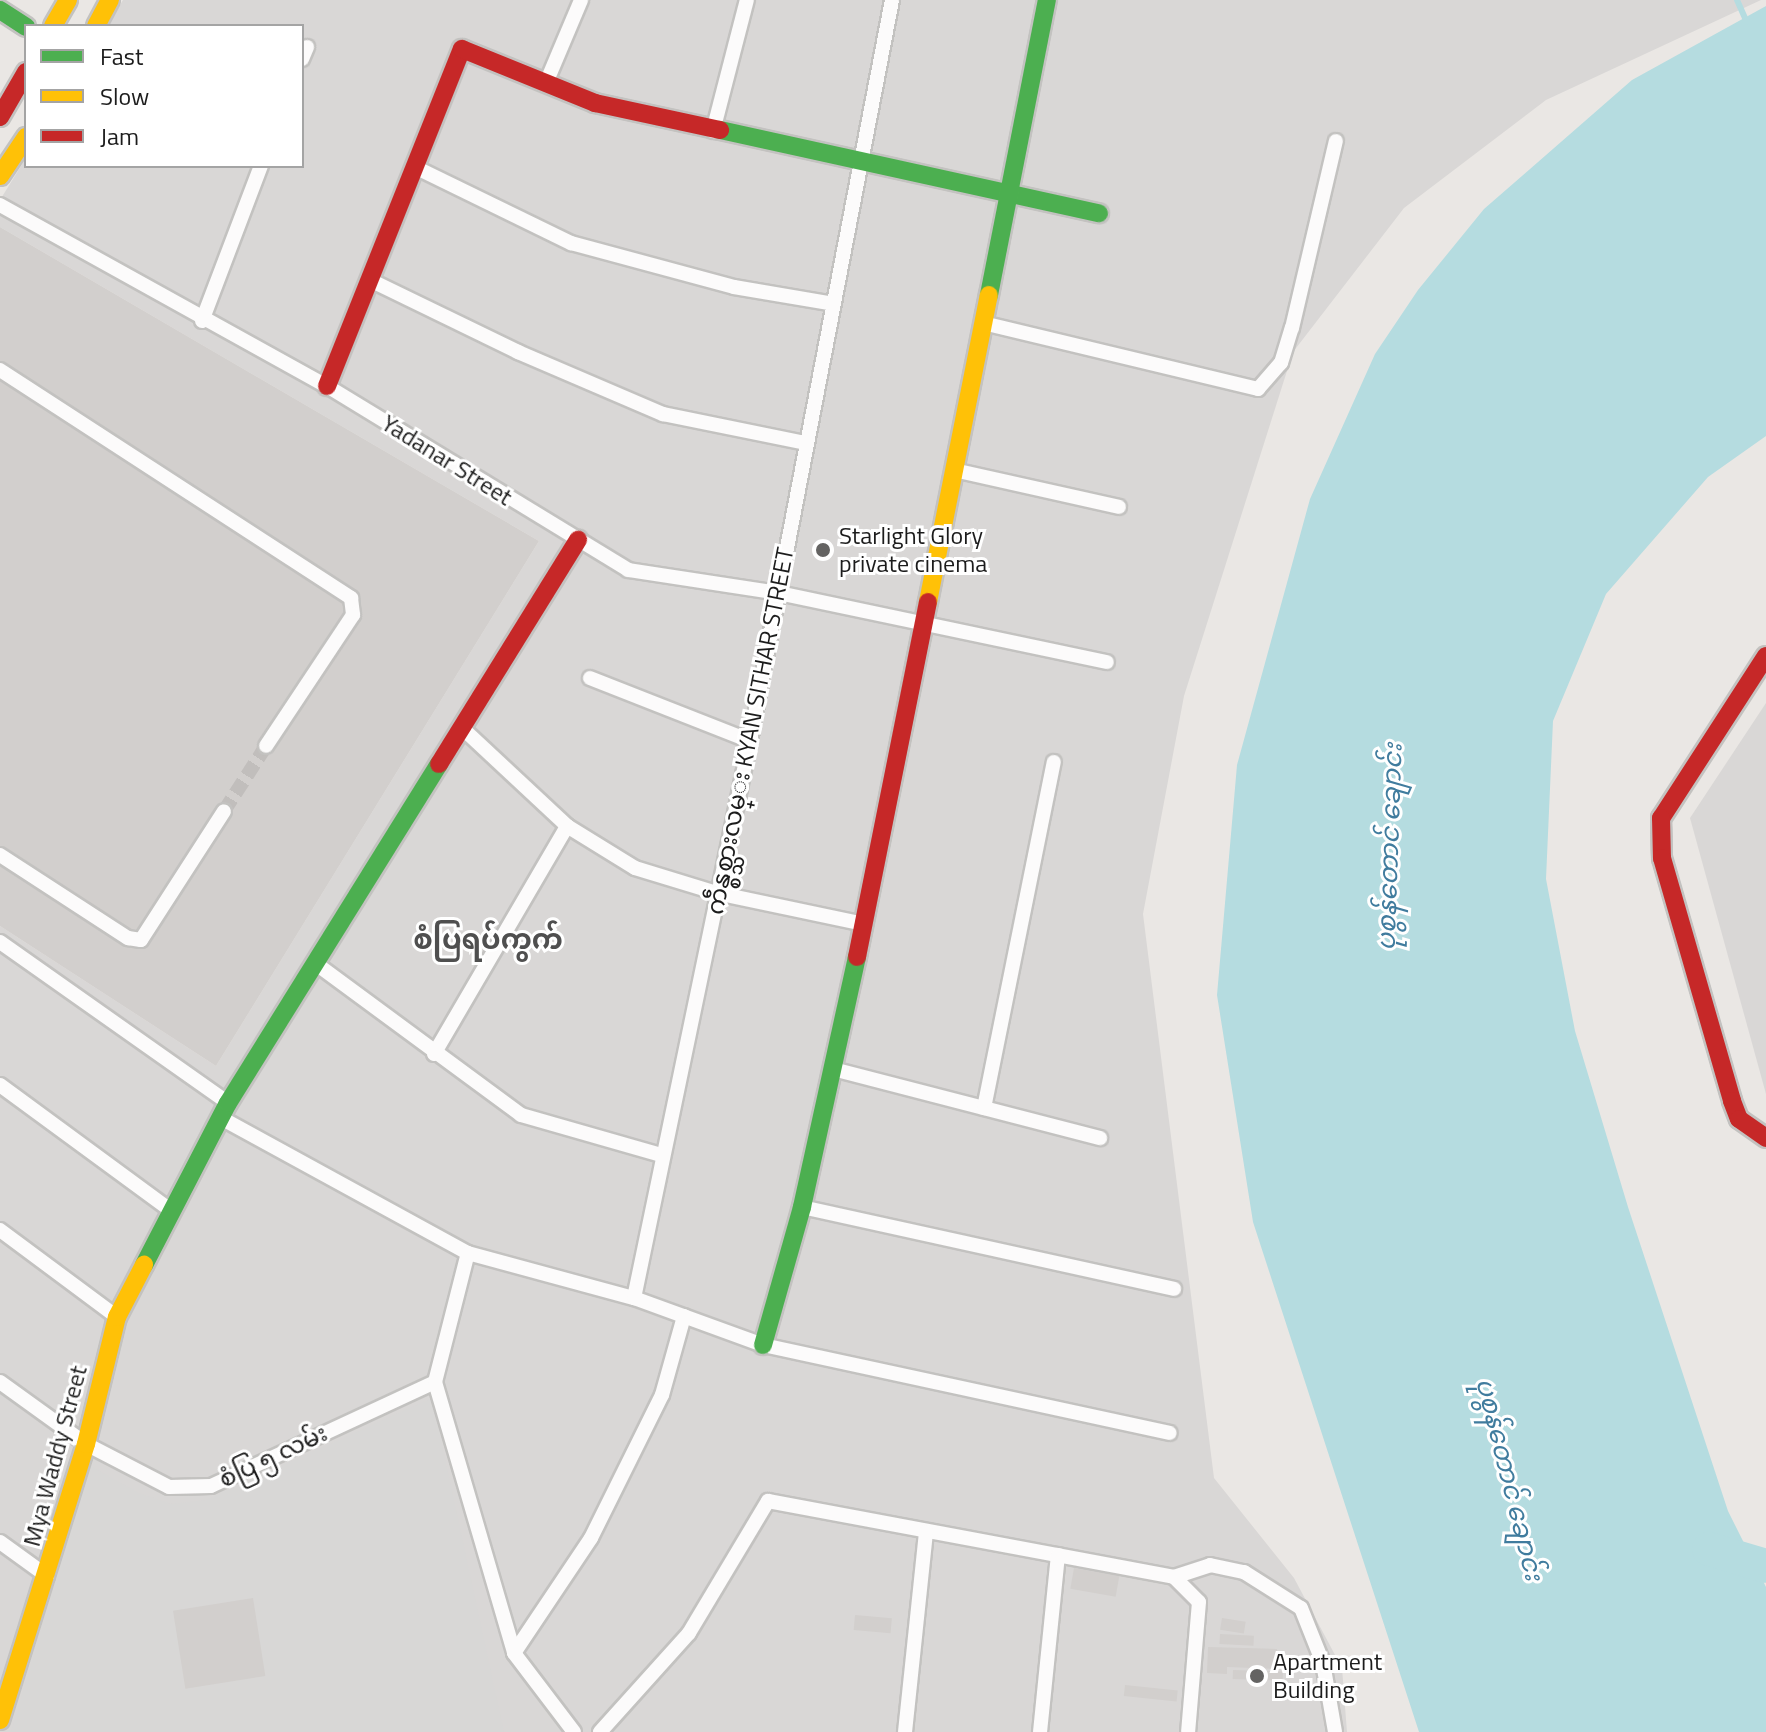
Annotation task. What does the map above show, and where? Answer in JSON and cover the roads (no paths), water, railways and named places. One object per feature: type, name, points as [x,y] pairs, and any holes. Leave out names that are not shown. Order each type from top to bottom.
[{"type":"street","points":[[54,24],[68,0]]},
{"type":"street","points":[[97,24],[110,0]]},
{"type":"street","points":[[546,83],[581,0]]},
{"type":"street","points":[[713,131],[747,0]]},
{"type":"street","name":"ကဵန္စစ္သားလမ္း KYAN SITHAR STREET","points":[[634,1298],[661,1155],[750,741],[892,0]]},
{"type":"street","points":[[763,1345],[802,1207],[864,924],[1047,0]]},
{"type":"street","points":[[0,10],[24,26]]},
{"type":"street","points":[[327,386],[462,49],[595,103],[860,163],[1010,191],[1099,213]]},
{"type":"street","points":[[0,117],[24,75]]},
{"type":"street","points":[[0,176],[24,140]]},
{"type":"street","points":[[983,323],[1258,389],[1281,363],[1336,141]]},
{"type":"street","points":[[415,167],[571,243],[734,287],[834,304]]},
{"type":"street","points":[[202,321],[260,168]]},
{"type":"street","name":"Yadanar Street","points":[[0,205],[202,321],[327,386],[628,570],[779,593],[1107,662]]},
{"type":"street","points":[[370,280],[518,352],[663,414],[806,443]]},
{"type":"street","points":[[0,370],[187,496],[351,598],[353,615],[266,746]]},
{"type":"street","points":[[954,470],[1119,507]]},
{"type":"street","name":"Mya Waddy Street","points":[[0,1720],[4,1694],[47,1576],[86,1444],[117,1317],[224,1111],[578,540]]},
{"type":"street","points":[[1766,656],[1661,818],[1662,858],[1732,1101],[1739,1119],[1766,1138]]},
{"type":"street","points":[[590,678],[750,741]]},
{"type":"street","points":[[462,728],[567,826],[635,868],[717,893],[864,924]]},
{"type":"street","points":[[984,1108],[1054,762]]},
{"type":"street","points":[[0,855],[128,938],[141,940],[224,811]]},
{"type":"street","points":[[434,1054],[567,826]]},
{"type":"street","points":[[0,942],[224,1111],[468,1253],[634,1298],[763,1345],[1170,1433]]},
{"type":"street","points":[[315,963],[434,1054],[521,1115],[661,1155]]},
{"type":"street","points":[[833,1069],[1100,1138]]},
{"type":"street","points":[[0,1085],[170,1210]]},
{"type":"street","points":[[802,1207],[1174,1289]]},
{"type":"street","points":[[0,1230],[117,1317]]},
{"type":"street","points":[[468,1253],[435,1382],[514,1653],[574,1732]]},
{"type":"street","points":[[514,1653],[605,1510],[666,1385],[684,1316]]},
{"type":"street","name":"စံပြ ၅ လမ်း","points":[[0,1382],[86,1444],[169,1487],[211,1486],[435,1382]]},
{"type":"street","points":[[600,1732],[689,1633],[768,1501],[1174,1577],[1210,1565],[1244,1572],[1301,1608],[1323,1663],[1335,1732]]},
{"type":"street","points":[[905,1732],[926,1532]]},
{"type":"street","points":[[0,1542],[47,1576]]},
{"type":"street","points":[[1040,1732],[1058,1555]]},
{"type":"street","points":[[1174,1577],[1199,1602],[1188,1732]]},
{"type":"water","name":"ပုစွန်တောင် ချောင်း","points":[[1766,6],[1766,436],[1708,477],[1606,594],[1553,721],[1546,879],[1575,1031],[1628,1207],[1728,1511],[1766,1587],[1766,1732],[1419,1732],[1253,1222],[1217,995],[1237,765],[1310,499],[1375,354],[1418,290],[1484,209],[1632,80]]},
{"type":"waterway","points":[[1737,0],[1747,22]]},
{"type":"waterway","points":[[1709,1549],[1766,1566]]},
{"type":"tunnel","points":[[224,811],[266,746]]},
{"type":"place","name":"Starlight Glory private cinema","points":[[823,550]]},
{"type":"place","name":"Apartment Building","points":[[1257,1676]]},
{"type":"district","name":"စံပြရပ်ကွက်","points":[[488,939]]}]
